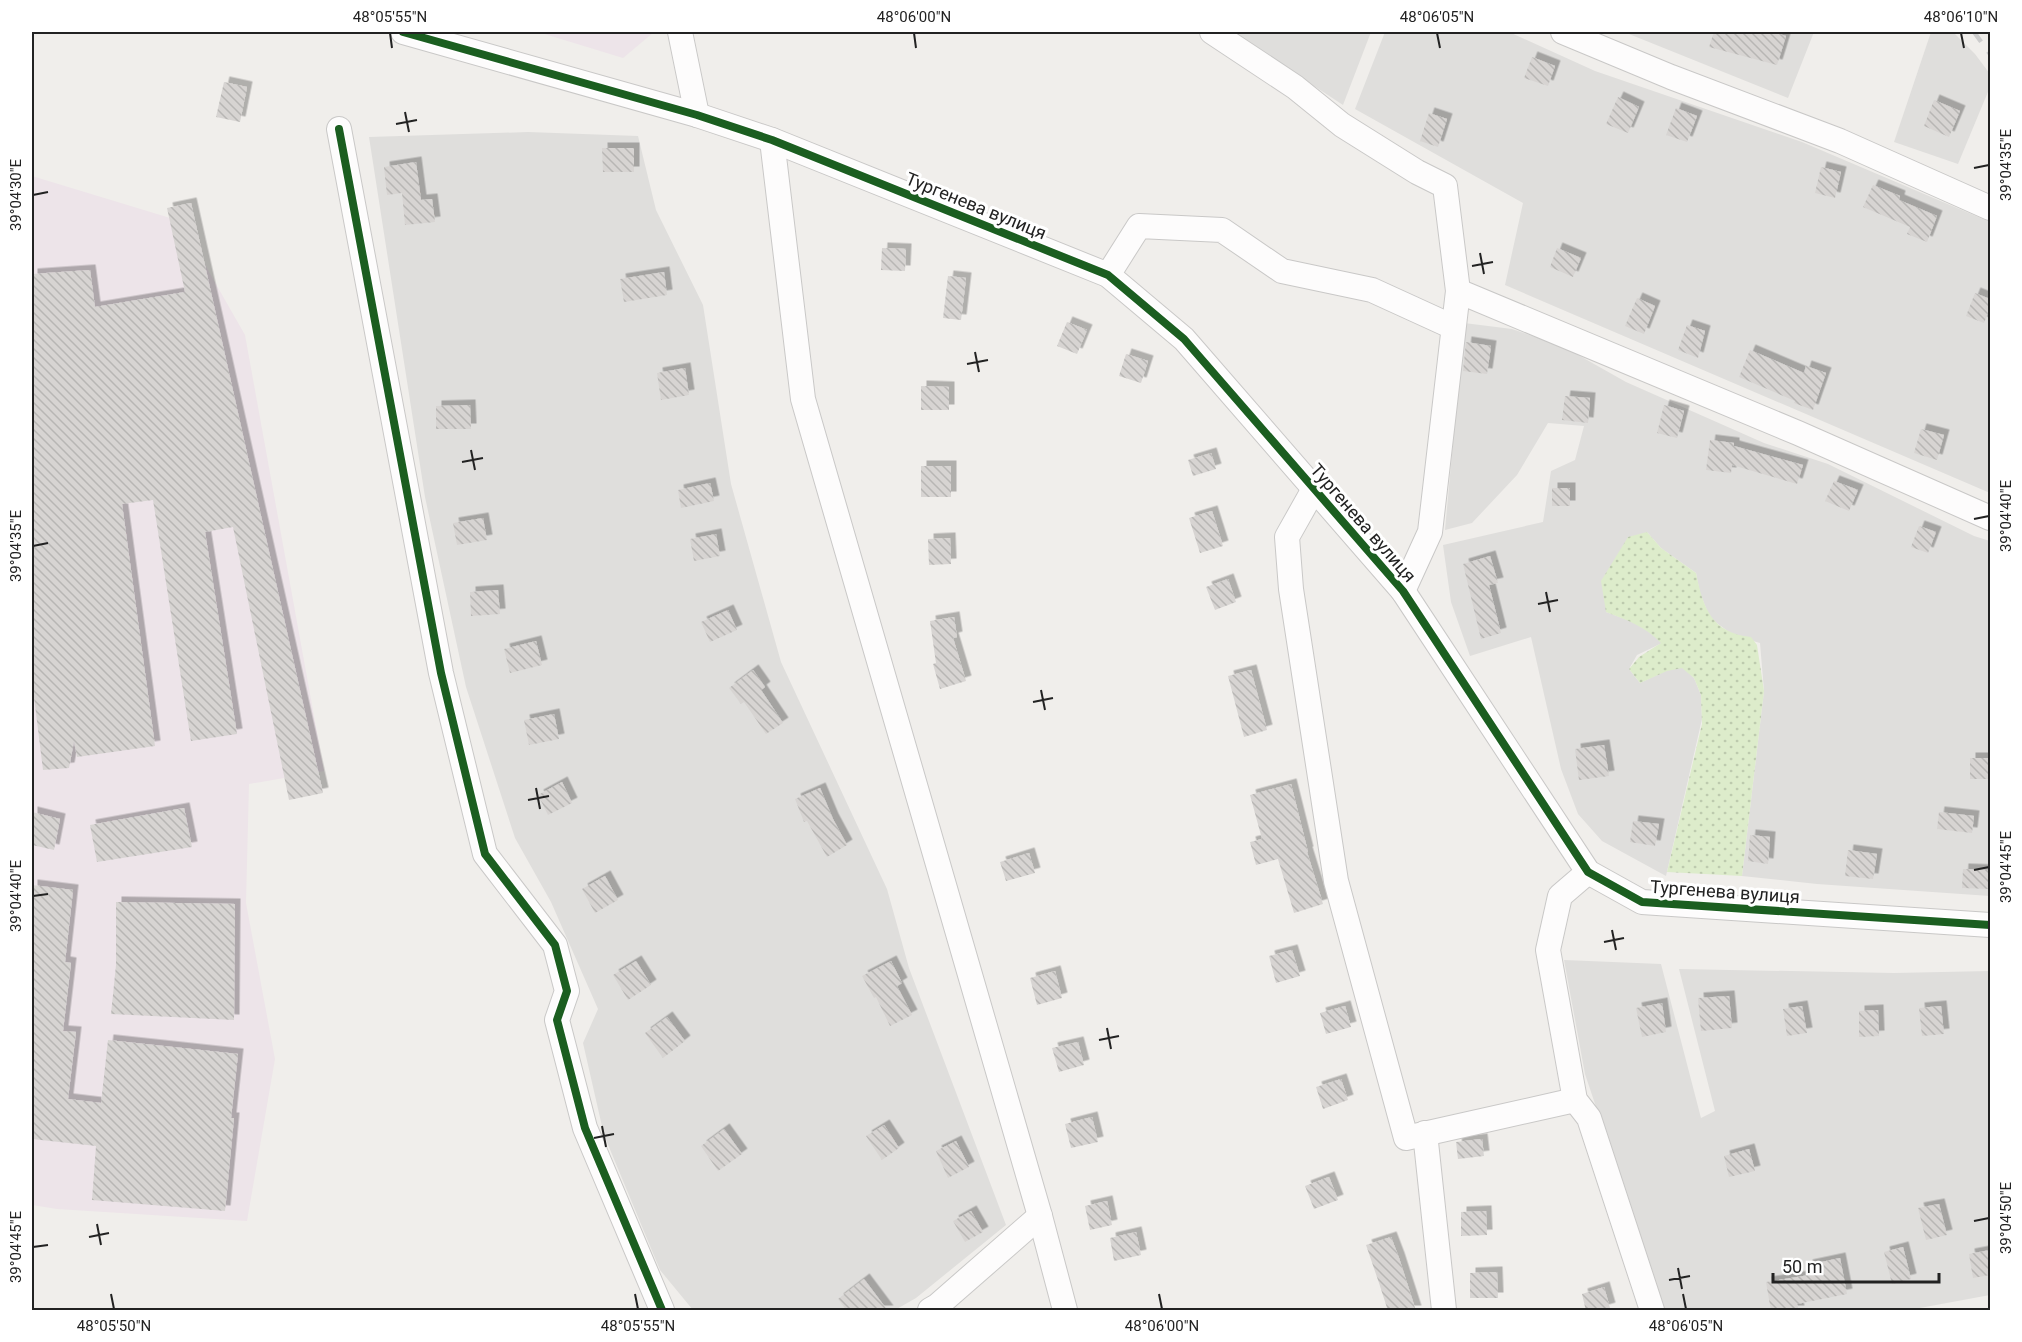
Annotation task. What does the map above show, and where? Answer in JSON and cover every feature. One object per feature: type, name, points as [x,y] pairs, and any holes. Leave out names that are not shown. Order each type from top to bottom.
[{"type":"street","name":"Тургенева вулиця","points":[[403,32],[697,115],[772,140],[1108,275],[1184,339],[1403,591],[1588,872],[1642,902],[1990,925]]},
{"type":"street","points":[[680,32],[697,115]]},
{"type":"street","points":[[1212,32],[1295,87],[1342,125],[1417,172],[1445,186],[1458,291],[1430,532],[1403,591]]},
{"type":"street","points":[[1563,32],[1671,77],[1839,141],[1990,208]]},
{"type":"street","points":[[339,129],[441,674],[485,854],[555,945],[567,991],[557,1020],[585,1128],[662,1311]]},
{"type":"street","points":[[772,140],[803,399],[1040,1216],[1065,1311]]},
{"type":"street","points":[[1108,275],[1138,226],[1222,230],[1282,271],[1372,290],[1453,327]]},
{"type":"street","points":[[1458,291],[1798,433],[1990,518]]},
{"type":"street","points":[[1314,489],[1287,537],[1291,589],[1336,881],[1406,1138],[1575,1100]]},
{"type":"street","points":[[1588,872],[1560,896],[1548,950],[1575,1100],[1589,1118],[1652,1311]]},
{"type":"street","points":[[1425,1133],[1444,1311]]},
{"type":"street","points":[[930,1311],[1040,1216]]},
{"type":"shaded area","points":[[538,32],[654,32],[623,58]]},
{"type":"shaded area","points":[[1232,32],[1371,32],[1343,105]]},
{"type":"shaded area","points":[[1385,32],[1509,32],[1595,71],[1802,142],[1990,222],[1990,493],[1505,285],[1523,203],[1355,109]]},
{"type":"shaded area","points":[[1624,32],[1814,32],[1788,98]]},
{"type":"shaded area","points":[[1931,32],[1953,32],[1975,54],[1990,74],[1990,87],[1958,164],[1894,142]]},
{"type":"shaded area","points":[[528,132],[638,136],[656,210],[703,305],[731,484],[781,662],[887,889],[909,968],[1006,1225],[916,1298],[895,1310],[693,1310],[660,1270],[604,1135],[583,1043],[598,1009],[551,902],[515,838],[466,687],[425,497],[369,137]]},
{"type":"shaded area","points":[[32,176],[180,221],[245,335],[324,771],[249,784],[246,903],[275,1059],[247,1221],[57,1209],[32,1205]]},
{"type":"shaded area","points":[[1464,323],[1512,329],[1564,347],[1626,382],[1764,443],[1828,464],[1974,536],[1990,541],[1990,896],[1817,884],[1742,876],[1764,691],[1760,643],[1733,635],[1710,618],[1700,593],[1696,573],[1661,548],[1647,532],[1606,612],[1633,622],[1653,634],[1662,643],[1637,655],[1629,669],[1640,683],[1680,664],[1694,678],[1701,695],[1702,719],[1666,876],[1602,841],[1578,814],[1561,769],[1531,637],[1470,656],[1451,602],[1443,545],[1543,522],[1551,471],[1575,460],[1584,426],[1548,423],[1517,475],[1472,523],[1445,530]]},
{"type":"shaded area","points":[[1564,960],[1661,964],[1701,1118],[1715,1111],[1679,969],[1894,973],[1990,971],[1990,1295],[1909,1310],[1664,1310],[1585,1074]]},
{"type":"green space","points":[[1647,532],[1661,548],[1696,573],[1706,607],[1718,624],[1737,634],[1751,637],[1757,645],[1764,691],[1742,876],[1667,872],[1702,724],[1701,695],[1694,678],[1682,668],[1667,671],[1640,683],[1629,669],[1639,657],[1661,643],[1643,628],[1606,612],[1601,581],[1628,537]]},
{"type":"building","points":[[1714,32],[1772,32],[1786,36],[1777,65],[1709,47]]},
{"type":"building","points":[[1532,57],[1555,66],[1548,86],[1524,78]]},
{"type":"building","points":[[224,82],[247,87],[240,122],[216,117]]},
{"type":"building","points":[[1618,97],[1639,107],[1628,133],[1606,124]]},
{"type":"building","points":[[1934,100],[1960,111],[1949,137],[1924,126]]},
{"type":"building","points":[[1676,108],[1697,116],[1687,142],[1666,135]]},
{"type":"building","points":[[1429,113],[1447,119],[1438,147],[1420,141]]},
{"type":"building","points":[[602,148],[634,148],[634,172],[603,172]]},
{"type":"building","points":[[416,162],[421,200],[432,199],[435,222],[405,225],[402,193],[387,195],[384,167]]},
{"type":"building","points":[[1821,167],[1841,172],[1835,198],[1815,193]]},
{"type":"building","points":[[1873,185],[1900,196],[1899,200],[1937,216],[1927,242],[1907,234],[1910,227],[1863,207]]},
{"type":"building","points":[[191,203],[323,793],[289,800],[233,527],[205,532],[237,734],[191,741],[153,500],[122,504],[155,746],[77,757],[74,741],[69,768],[43,770],[32,681],[32,274],[90,270],[95,307],[185,292],[167,208]]},
{"type":"building","points":[[882,248],[906,249],[905,271],[881,270]]},
{"type":"building","points":[[1557,248],[1581,258],[1573,277],[1550,267]]},
{"type":"building","points":[[664,272],[667,295],[624,302],[620,279]]},
{"type":"building","points":[[948,276],[966,278],[961,320],[943,318]]},
{"type":"building","points":[[1975,293],[1990,299],[1990,308],[1984,323],[1966,316]]},
{"type":"building","points":[[1637,298],[1655,306],[1644,334],[1625,326]]},
{"type":"building","points":[[1067,322],[1087,330],[1077,354],[1057,346]]},
{"type":"building","points":[[1687,325],[1705,331],[1698,358],[1678,350]]},
{"type":"building","points":[[1466,342],[1491,346],[1487,374],[1463,371]]},
{"type":"building","points":[[1750,350],[1804,373],[1806,366],[1826,373],[1813,410],[1739,377]]},
{"type":"building","points":[[1126,354],[1148,361],[1141,383],[1119,376]]},
{"type":"building","points":[[685,368],[689,395],[661,400],[657,373]]},
{"type":"building","points":[[921,386],[949,387],[949,410],[921,410]]},
{"type":"building","points":[[1565,396],[1590,398],[1588,423],[1562,420]]},
{"type":"building","points":[[470,405],[471,429],[436,429],[436,406]]},
{"type":"building","points":[[1664,405],[1684,411],[1677,438],[1657,433]]},
{"type":"building","points":[[1921,429],[1944,435],[1937,460],[1914,453]]},
{"type":"building","points":[[1710,440],[1734,443],[1734,446],[1803,465],[1797,484],[1732,465],[1731,473],[1706,470]]},
{"type":"building","points":[[1211,453],[1216,469],[1193,476],[1188,460]]},
{"type":"building","points":[[921,466],[951,466],[951,497],[921,497]]},
{"type":"building","points":[[1834,481],[1858,490],[1849,511],[1825,501]]},
{"type":"building","points":[[710,483],[714,501],[681,508],[678,490]]},
{"type":"building","points":[[1552,488],[1570,488],[1570,506],[1552,506]]},
{"type":"building","points":[[1212,511],[1223,546],[1200,553],[1189,518]]},
{"type":"building","points":[[483,518],[487,540],[457,545],[453,523]]},
{"type":"building","points":[[1919,526],[1936,532],[1928,553],[1911,547]]},
{"type":"building","points":[[716,534],[720,556],[694,561],[690,539]]},
{"type":"building","points":[[950,538],[951,564],[929,565],[928,539]]},
{"type":"building","points":[[1490,556],[1498,583],[1489,585],[1501,633],[1481,639],[1463,564]]},
{"type":"building","points":[[1228,579],[1236,602],[1215,610],[1206,587]]},
{"type":"building","points":[[498,590],[500,614],[471,616],[470,592]]},
{"type":"building","points":[[728,610],[737,630],[710,642],[701,622]]},
{"type":"building","points":[[954,617],[957,637],[953,638],[966,681],[940,689],[933,664],[936,663],[930,621]]},
{"type":"building","points":[[536,641],[542,665],[510,673],[504,649]]},
{"type":"building","points":[[753,670],[765,687],[761,690],[783,723],[766,734],[744,702],[741,704],[729,688]]},
{"type":"building","points":[[1251,670],[1267,730],[1244,737],[1228,676]]},
{"type":"building","points":[[554,714],[559,739],[529,745],[524,720]]},
{"type":"building","points":[[1604,745],[1609,776],[1579,780],[1575,749]]},
{"type":"building","points":[[1970,758],[1990,758],[1990,779],[1970,779]]},
{"type":"building","points":[[562,782],[572,803],[548,815],[538,795]]},
{"type":"building","points":[[1291,784],[1307,852],[1323,904],[1294,913],[1278,859],[1256,865],[1250,842],[1262,839],[1250,795]]},
{"type":"building","points":[[820,788],[847,845],[827,857],[807,821],[804,822],[795,799]]},
{"type":"building","points":[[184,808],[192,847],[97,862],[90,825]]},
{"type":"building","points":[[32,812],[60,819],[54,850],[32,845]]},
{"type":"building","points":[[1939,812],[1974,816],[1972,833],[1937,829]]},
{"type":"building","points":[[1633,821],[1659,824],[1655,846],[1630,842]]},
{"type":"building","points":[[1750,835],[1770,837],[1768,864],[1748,861]]},
{"type":"building","points":[[1848,850],[1877,854],[1873,879],[1845,876]]},
{"type":"building","points":[[1029,853],[1035,873],[1006,881],[1000,862]]},
{"type":"building","points":[[1963,869],[1990,870],[1990,889],[1962,888]]},
{"type":"building","points":[[605,876],[618,900],[595,913],[582,889]]},
{"type":"building","points":[[32,885],[73,890],[65,962],[71,963],[63,1031],[76,1032],[68,1099],[101,1103],[108,1040],[238,1054],[225,1211],[92,1200],[96,1146],[32,1139]]},
{"type":"building","points":[[116,902],[235,904],[234,1020],[111,1014],[116,965]]},
{"type":"building","points":[[1292,950],[1300,976],[1276,983],[1269,956]]},
{"type":"building","points":[[636,961],[651,985],[628,1000],[613,975]]},
{"type":"building","points":[[891,961],[902,983],[897,986],[912,1015],[890,1026],[876,997],[874,998],[862,976]]},
{"type":"building","points":[[1055,971],[1062,998],[1037,1005],[1030,978]]},
{"type":"building","points":[[1729,996],[1732,1028],[1701,1031],[1698,998]]},
{"type":"building","points":[[1662,1003],[1666,1032],[1642,1037],[1636,1008]]},
{"type":"building","points":[[1345,1006],[1351,1027],[1326,1034],[1320,1013]]},
{"type":"building","points":[[1802,1006],[1807,1033],[1787,1036],[1783,1009]]},
{"type":"building","points":[[1941,1006],[1944,1034],[1922,1036],[1919,1008]]},
{"type":"building","points":[[1878,1010],[1879,1036],[1859,1037],[1859,1011]]},
{"type":"building","points":[[667,1017],[685,1041],[663,1058],[645,1033]]},
{"type":"building","points":[[1078,1042],[1084,1065],[1059,1072],[1052,1048]]},
{"type":"building","points":[[1341,1079],[1348,1100],[1323,1109],[1316,1087]]},
{"type":"building","points":[[1092,1117],[1098,1142],[1071,1148],[1065,1124]]},
{"type":"building","points":[[884,1125],[899,1148],[882,1160],[866,1136]]},
{"type":"building","points":[[724,1129],[742,1154],[718,1171],[701,1146]]},
{"type":"building","points":[[1482,1139],[1484,1156],[1458,1159],[1456,1142]]},
{"type":"building","points":[[956,1141],[969,1167],[948,1178],[936,1151]]},
{"type":"building","points":[[1749,1149],[1755,1171],[1729,1177],[1724,1156]]},
{"type":"building","points":[[1329,1177],[1338,1200],[1314,1209],[1305,1186]]},
{"type":"building","points":[[1107,1201],[1112,1225],[1090,1230],[1085,1206]]},
{"type":"building","points":[[1939,1204],[1947,1235],[1926,1240],[1918,1208]]},
{"type":"building","points":[[971,1211],[983,1232],[965,1242],[953,1221]]},
{"type":"building","points":[[1486,1211],[1487,1235],[1461,1236],[1461,1212]]},
{"type":"building","points":[[1136,1232],[1141,1255],[1114,1261],[1110,1238]]},
{"type":"building","points":[[1391,1237],[1416,1311],[1388,1311],[1366,1245]]},
{"type":"building","points":[[1903,1247],[1911,1279],[1892,1284],[1884,1252]]},
{"type":"building","points":[[1990,1250],[1990,1275],[1973,1278],[1969,1254]]},
{"type":"building","points":[[1840,1258],[1847,1294],[1797,1304],[1799,1311],[1771,1311],[1766,1282],[1809,1275],[1807,1265]]},
{"type":"building","points":[[1497,1272],[1498,1298],[1470,1298],[1470,1273]]},
{"type":"building","points":[[864,1279],[888,1311],[847,1311],[838,1299]]},
{"type":"building","points":[[1604,1287],[1610,1308],[1586,1311],[1582,1294]]},
{"type":"railway","points":[[1974,32],[1990,54]]},
{"type":"cycle path","points":[[403,32],[697,115],[772,140],[1108,275],[1184,339],[1403,591],[1588,872],[1642,902],[1990,925]]},
{"type":"cycle path","points":[[339,129],[441,673],[485,854],[555,945],[567,991],[557,1020],[585,1128],[662,1310]]}]
